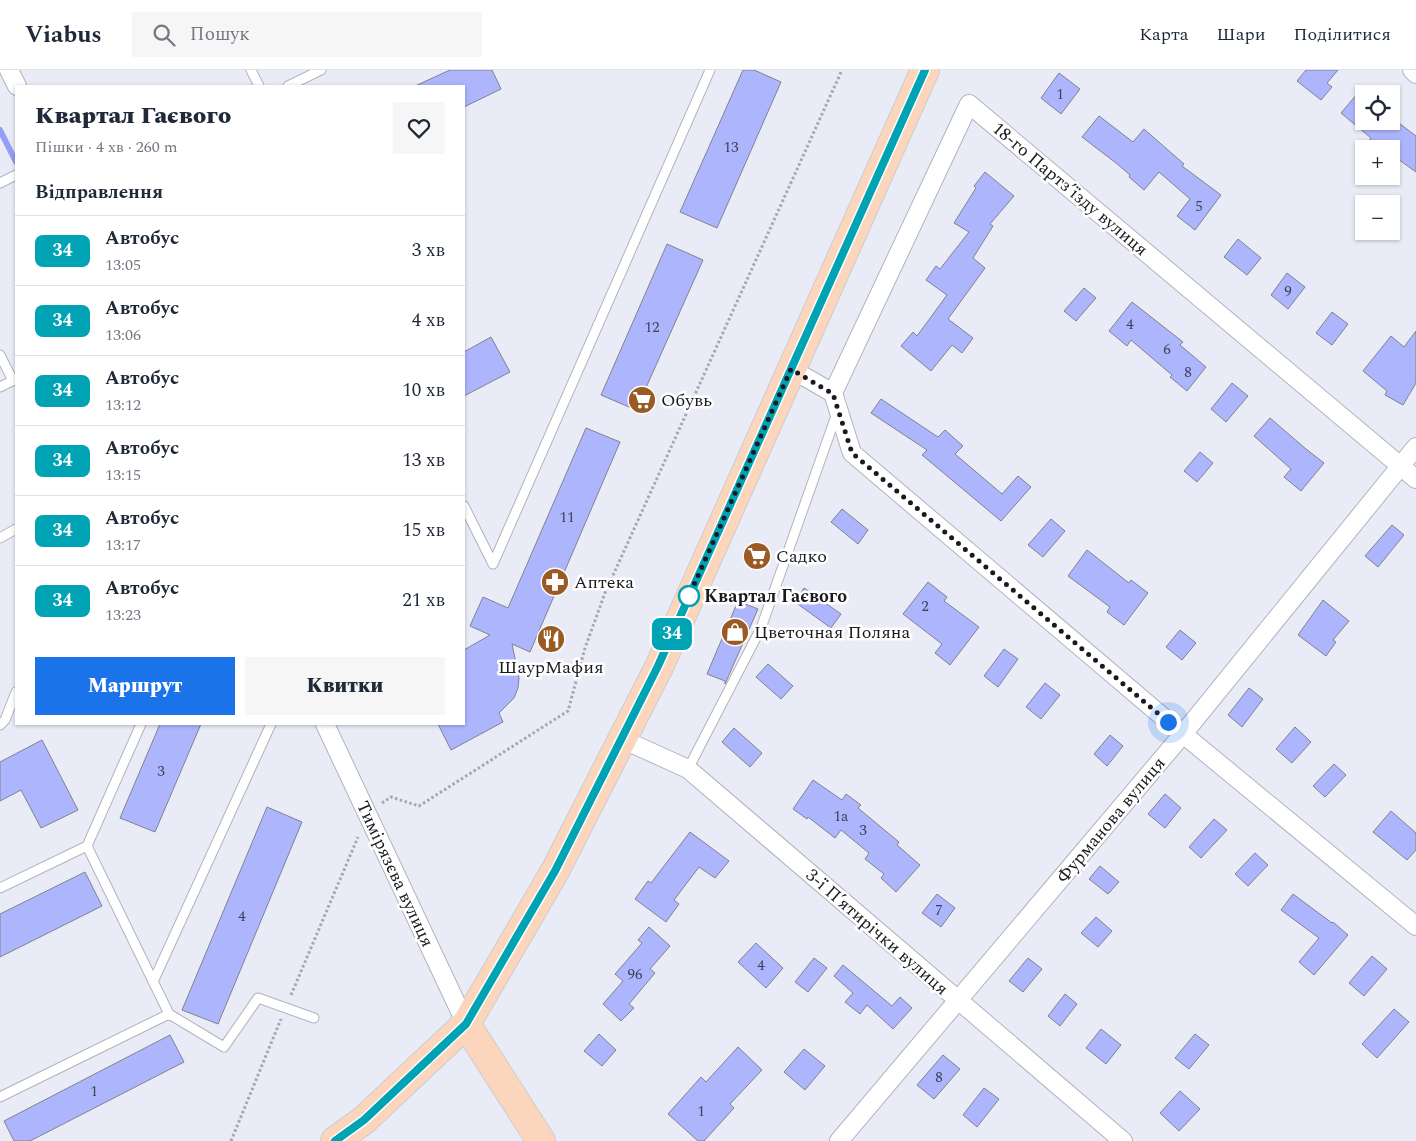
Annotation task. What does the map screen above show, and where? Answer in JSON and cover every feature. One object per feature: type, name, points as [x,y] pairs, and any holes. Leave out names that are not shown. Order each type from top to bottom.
[{"type":"main road","points":[[335,1141],[364,1120],[466,1024],[555,871],[658,666],[925,70]]},
{"type":"main road","points":[[466,1024],[541,1141]]},
{"type":"street","points":[[9,70],[16,85]]},
{"type":"street","points":[[1412,70],[1416,74]]},
{"type":"street","name":"18-го Партз’їзду вулиця","points":[[835,402],[968,104],[1416,479]]},
{"type":"street","points":[[791,369],[835,402],[852,453],[1183,734],[1416,926]]},
{"type":"street","name":"Фурманова вулиця","points":[[839,1141],[1183,734],[1416,447]]},
{"type":"street","name":"Тимірязєва вулиця","points":[[325,725],[466,1024]]},
{"type":"street","name":"3-ї П’ятирічки вулиця","points":[[622,739],[688,769],[1122,1141]]},
{"type":"lane","points":[[251,70],[258,85]]},
{"type":"lane","points":[[290,85],[321,70]]},
{"type":"lane","points":[[465,508],[493,564],[710,70]]},
{"type":"lane","points":[[0,183],[15,176]]},
{"type":"lane","points":[[0,355],[15,380],[0,387]]},
{"type":"lane","points":[[688,769],[761,628],[835,402]]},
{"type":"lane","points":[[0,538],[15,530]]},
{"type":"lane","points":[[0,725],[5,720],[15,695]]},
{"type":"lane","points":[[0,888],[87,846],[141,725]]},
{"type":"lane","points":[[153,982],[271,725]]},
{"type":"lane","points":[[87,846],[169,1014],[224,1047],[258,998],[314,1018]]},
{"type":"lane","points":[[0,1097],[169,1014]]},
{"type":"path","points":[[231,1141],[367,814],[391,797],[419,806],[568,710],[585,648],[605,593],[842,70]]},
{"type":"building","points":[[450,70],[492,70],[501,89],[465,107],[465,85],[417,85]]},
{"type":"building","points":[[743,70],[754,70],[781,82],[717,228],[680,212]]},
{"type":"building","points":[[1306,70],[1338,70],[1327,83],[1332,87],[1321,100],[1297,81]]},
{"type":"building","points":[[1059,73],[1080,89],[1061,114],[1041,98]]},
{"type":"building","points":[[1355,97],[1355,125],[1341,113]]},
{"type":"building","points":[[1099,116],[1133,142],[1144,129],[1184,164],[1182,166],[1221,195],[1195,230],[1177,216],[1190,199],[1159,172],[1144,190],[1116,163],[1082,137]]},
{"type":"building","points":[[1400,124],[1416,136],[1416,172],[1400,160],[1400,140],[1370,140],[1371,138],[1361,130],[1400,130]]},
{"type":"building","points":[[985,172],[1014,196],[990,224],[993,226],[973,258],[985,268],[948,319],[973,338],[962,353],[952,345],[931,371],[901,346],[913,332],[917,336],[947,295],[926,280],[936,266],[940,269],[969,232],[954,223],[976,188],[974,186]]},
{"type":"building","points":[[1238,239],[1261,258],[1247,275],[1224,257]]},
{"type":"building","points":[[667,244],[703,260],[636,410],[601,395]]},
{"type":"building","points":[[1287,273],[1305,287],[1288,309],[1271,295]]},
{"type":"building","points":[[1084,288],[1096,298],[1076,321],[1064,311]]},
{"type":"building","points":[[1132,302],[1183,342],[1180,345],[1206,367],[1187,391],[1170,377],[1172,375],[1131,340],[1127,346],[1109,331]]},
{"type":"building","points":[[1332,312],[1348,324],[1332,345],[1316,333]]},
{"type":"building","points":[[1416,331],[1416,383],[1403,405],[1385,395],[1387,391],[1363,371],[1391,336],[1404,347]]},
{"type":"building","points":[[491,337],[510,372],[465,395],[465,351]]},
{"type":"building","points":[[1232,383],[1248,396],[1226,422],[1211,409]]},
{"type":"building","points":[[881,399],[938,437],[945,430],[963,446],[955,454],[1002,494],[1018,476],[1031,487],[1001,521],[922,455],[927,450],[871,413]]},
{"type":"building","points":[[1270,418],[1324,463],[1301,491],[1284,477],[1291,469],[1254,436]]},
{"type":"building","points":[[586,428],[620,442],[530,652],[512,644],[519,678],[518,688],[514,698],[499,713],[503,722],[451,750],[438,725],[465,725],[465,649],[490,635],[470,626],[483,597],[508,608]]},
{"type":"building","points":[[1200,452],[1213,463],[1197,482],[1184,471]]},
{"type":"building","points":[[842,509],[868,530],[858,544],[831,522]]},
{"type":"building","points":[[1051,519],[1065,531],[1043,557],[1028,545]]},
{"type":"building","points":[[1392,525],[1404,535],[1378,567],[1365,556]]},
{"type":"building","points":[[1087,550],[1129,583],[1131,580],[1148,593],[1124,625],[1107,612],[1110,607],[1068,576]]},
{"type":"building","points":[[928,582],[947,597],[944,601],[979,627],[950,665],[935,653],[942,644],[903,614]]},
{"type":"building","points":[[804,588],[841,614],[831,628],[795,602]]},
{"type":"building","points":[[1323,600],[1349,621],[1333,640],[1336,642],[1326,656],[1298,635]]},
{"type":"building","points":[[738,601],[758,609],[725,684],[725,681],[707,674]]},
{"type":"building","points":[[1180,630],[1196,643],[1182,660],[1166,647]]},
{"type":"building","points":[[1004,649],[1018,659],[998,687],[984,676]]},
{"type":"building","points":[[768,664],[793,686],[781,699],[756,677]]},
{"type":"building","points":[[1045,683],[1060,695],[1041,719],[1026,707]]},
{"type":"building","points":[[1249,688],[1263,699],[1242,727],[1228,715]]},
{"type":"building","points":[[160,725],[201,725],[155,832],[120,818]]},
{"type":"building","points":[[1295,727],[1311,742],[1292,763],[1276,749]]},
{"type":"building","points":[[734,728],[762,753],[750,767],[722,742]]},
{"type":"building","points":[[1110,735],[1123,746],[1107,766],[1094,754]]},
{"type":"building","points":[[42,740],[78,810],[41,828],[21,790],[0,801],[0,762]]},
{"type":"building","points":[[1334,764],[1346,775],[1325,797],[1313,786]]},
{"type":"building","points":[[813,780],[842,800],[846,794],[861,805],[858,808],[899,842],[897,845],[920,865],[896,892],[881,878],[884,874],[865,859],[869,853],[841,830],[835,838],[808,817],[807,819],[793,809]]},
{"type":"building","points":[[1165,794],[1181,808],[1165,828],[1148,814]]},
{"type":"building","points":[[267,807],[302,822],[218,1024],[182,1010]]},
{"type":"building","points":[[1391,811],[1416,833],[1416,850],[1407,860],[1373,832]]},
{"type":"building","points":[[1214,819],[1227,830],[1201,858],[1189,847]]},
{"type":"building","points":[[690,832],[729,861],[715,878],[699,867],[674,900],[679,904],[666,922],[635,899],[648,881],[651,883]]},
{"type":"building","points":[[1255,853],[1268,865],[1248,886],[1235,874]]},
{"type":"building","points":[[1100,866],[1119,882],[1108,894],[1089,879]]},
{"type":"building","points":[[85,872],[102,906],[0,957],[0,914]]},
{"type":"building","points":[[937,894],[955,908],[941,927],[922,913]]},
{"type":"building","points":[[1293,894],[1348,935],[1314,975],[1299,962],[1319,938],[1281,910]]},
{"type":"building","points":[[1096,917],[1112,931],[1098,947],[1081,933]]},
{"type":"building","points":[[649,927],[670,946],[650,969],[655,973],[629,1004],[634,1008],[621,1021],[603,1004],[623,981],[615,974],[642,943],[638,940]]},
{"type":"building","points":[[756,943],[783,968],[766,988],[738,962]]},
{"type":"building","points":[[1372,956],[1387,969],[1364,996],[1349,983]]},
{"type":"building","points":[[814,958],[827,968],[808,992],[795,982]]},
{"type":"building","points":[[1028,958],[1042,969],[1023,992],[1009,981]]},
{"type":"building","points":[[843,965],[892,1006],[900,997],[912,1008],[893,1029],[867,1005],[860,1014],[845,1002],[853,993],[834,976]]},
{"type":"building","points":[[1065,994],[1077,1004],[1060,1026],[1048,1016]]},
{"type":"building","points":[[1394,1009],[1409,1022],[1377,1058],[1362,1044]]},
{"type":"building","points":[[1101,1029],[1121,1045],[1106,1064],[1086,1048]]},
{"type":"building","points":[[599,1034],[616,1050],[602,1066],[584,1051]]},
{"type":"building","points":[[1195,1034],[1209,1045],[1189,1069],[1175,1058]]},
{"type":"building","points":[[170,1035],[184,1062],[30,1141],[14,1141],[4,1121]]},
{"type":"building","points":[[738,1047],[762,1070],[730,1104],[734,1108],[704,1141],[698,1141],[668,1114],[701,1077],[706,1082]]},
{"type":"building","points":[[804,1049],[825,1066],[805,1090],[784,1072]]},
{"type":"building","points":[[943,1055],[960,1069],[934,1099],[917,1085]]},
{"type":"building","points":[[984,1088],[999,1099],[977,1127],[963,1115]]},
{"type":"building","points":[[1180,1091],[1200,1109],[1179,1131],[1160,1113]]},
{"type":"waterway","points":[[0,130],[15,160]]},
{"type":"bus line","name":"34","points":[[335,1141],[364,1120],[466,1024],[555,871],[658,666],[925,70]]},
{"type":"place","name":"Обувь","points":[[642,400]]},
{"type":"place","name":"Садко","points":[[757,556]]},
{"type":"place","name":"Аптека","points":[[555,582]]},
{"type":"place","name":"Квартал Гаєвого","points":[[689,596]]},
{"type":"place","name":"Цветочная Поляна","points":[[735,632]]},
{"type":"place","name":"ШаурМафия","points":[[551,639]]},
{"type":"route","points":[[689,596],[688,598],[791,369],[833,394],[852,453],[1168,722]]}]
